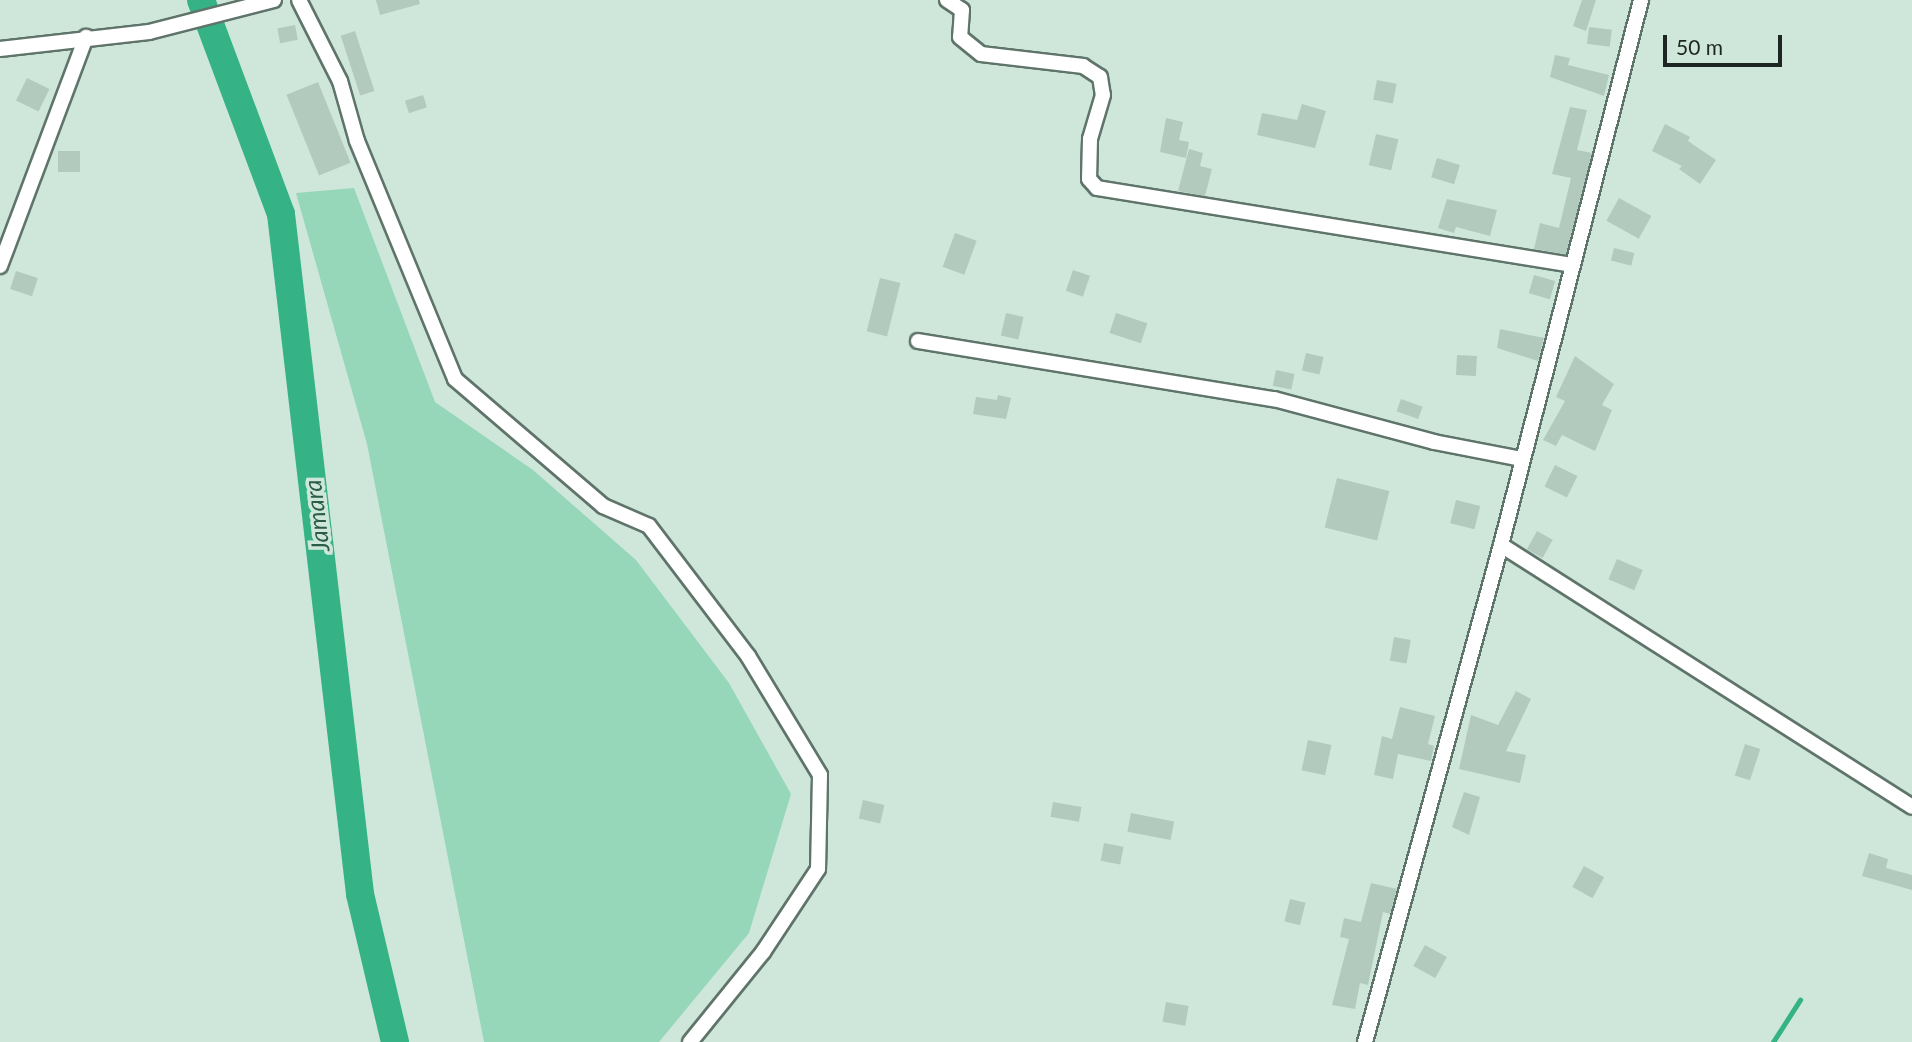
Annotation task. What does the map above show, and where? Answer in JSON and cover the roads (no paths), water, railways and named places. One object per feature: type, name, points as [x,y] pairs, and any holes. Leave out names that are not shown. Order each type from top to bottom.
[{"type":"street","points":[[0,49],[86,37],[149,32],[257,8],[274,0]]},
{"type":"street","points":[[299,0],[340,81],[357,141],[454,379],[603,506],[649,526],[748,656],[820,775],[818,869],[763,952],[690,1042]]},
{"type":"street","points":[[947,0],[962,10],[960,37],[981,54],[1083,66],[1100,77],[1103,95],[1090,139],[1089,165],[1089,179],[1097,188],[1570,265]]},
{"type":"street","points":[[1365,1042],[1501,545],[1570,265],[1640,0]]},
{"type":"street","points":[[0,266],[86,37]]},
{"type":"street","points":[[918,341],[1274,399],[1434,442],[1522,459]]},
{"type":"street","points":[[1501,545],[1912,807]]},
{"type":"waterway","name":"Jamara","points":[[201,0],[281,214],[360,894],[395,1042]]},
{"type":"waterway","points":[[1773,1042],[1800,1000]]}]
